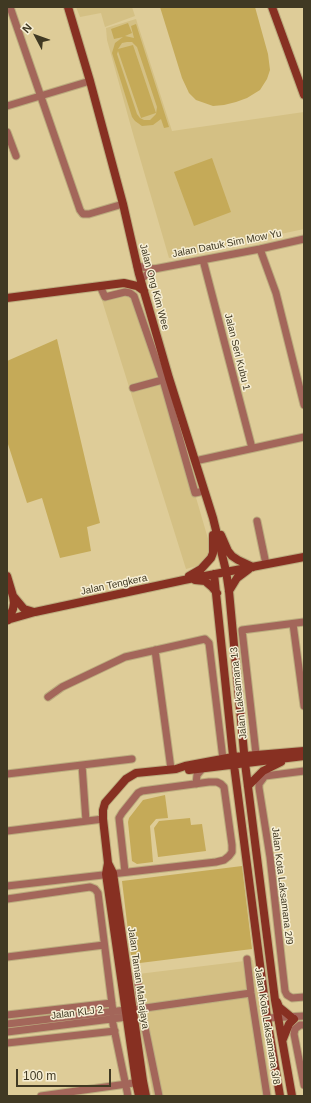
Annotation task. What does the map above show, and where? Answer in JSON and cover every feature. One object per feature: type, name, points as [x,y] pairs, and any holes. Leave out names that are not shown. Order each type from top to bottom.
[{"type":"main road","name":"Jalan Ong Kim Wee","points":[[68,7],[90,81],[123,204],[166,379],[195,461],[213,518],[226,571],[248,786],[275,1000],[292,1096]]},
{"type":"main road","points":[[272,7],[304,95]]},
{"type":"main road","points":[[7,298],[124,283],[137,286],[144,291]]},
{"type":"main road","points":[[213,518],[228,551],[238,560],[253,567]]},
{"type":"main road","points":[[184,580],[201,569],[211,558],[214,546],[213,518]]},
{"type":"main road","name":"Jalan Tengkera","points":[[7,620],[35,612],[226,571],[304,557]]},
{"type":"main road","points":[[229,591],[241,574],[253,567]]},
{"type":"main road","points":[[214,574],[233,761],[267,1021],[280,1096]]},
{"type":"main road","points":[[7,576],[13,596],[14,609],[7,620]]},
{"type":"main road","points":[[184,580],[205,581],[217,593]]},
{"type":"main road","points":[[13,596],[24,609],[35,612]]},
{"type":"main road","points":[[245,760],[256,754],[304,750]]},
{"type":"main road","points":[[233,761],[304,756]]},
{"type":"main road","points":[[248,786],[263,771],[289,758]]},
{"type":"main road","name":"Jalan Taman Mahajaya","points":[[139,1096],[135,1027],[128,1012],[130,994],[108,863],[103,810],[105,804],[128,777],[136,773],[174,769],[223,759],[233,761]]},
{"type":"main road","name":"Jalan Taman Mahajaya","points":[[174,769],[202,769],[233,761]]},
{"type":"main road","name":"Jalan Taman Mahajaya","points":[[110,873],[128,1012],[139,1082],[146,1096]]},
{"type":"main road","points":[[275,1000],[280,1007],[296,1017],[289,1024],[282,1040]]},
{"type":"street","points":[[10,7],[80,210],[83,214],[90,214],[123,204]]},
{"type":"street","points":[[7,106],[90,81]]},
{"type":"street","points":[[7,132],[16,156]]},
{"type":"street","name":"Jalan Datuk Sim Mow Yu","points":[[137,266],[154,269],[304,239]]},
{"type":"street","points":[[260,249],[276,293],[304,405]]},
{"type":"street","name":"Jalan Seri Kubu 1","points":[[204,260],[252,448]]},
{"type":"street","name":"Jalan Datuk Sim Mow Yu","points":[[141,278],[154,269]]},
{"type":"street","points":[[100,286],[105,297],[125,292],[134,296],[166,379],[195,494],[204,491]]},
{"type":"street","points":[[133,388],[166,379]]},
{"type":"street","points":[[195,461],[304,437]]},
{"type":"street","points":[[257,520],[266,564]]},
{"type":"street","points":[[304,622],[293,624],[303,684],[304,706]]},
{"type":"street","name":"Jalan Laksamana 13","points":[[256,754],[242,630],[293,624]]},
{"type":"street","points":[[48,697],[62,687],[125,657],[205,639],[209,643],[223,759]]},
{"type":"street","points":[[155,650],[174,769]]},
{"type":"street","points":[[7,774],[132,759]]},
{"type":"street","points":[[82,765],[86,821]]},
{"type":"street","points":[[196,784],[197,775],[202,769]]},
{"type":"street","name":"Jalan Kota Laksamana 2/9","points":[[304,771],[265,776],[259,784],[270,857],[285,991],[287,995],[292,998],[304,997]]},
{"type":"street","points":[[7,886],[216,862],[224,860],[232,852],[232,845],[224,787],[217,782],[142,791],[138,793],[119,818],[125,872]]},
{"type":"street","points":[[7,831],[103,819]]},
{"type":"street","points":[[7,899],[90,887],[95,889],[98,893],[115,1031],[128,1096]]},
{"type":"street","points":[[7,957],[104,945]]},
{"type":"street","name":"Jalan Kota Laksamana 3/8","points":[[247,960],[268,1096]]},
{"type":"street","points":[[137,974],[141,1008],[159,1096]]},
{"type":"street","name":"Jalan KLJ 2","points":[[7,1032],[113,1015],[141,1008],[251,993]]},
{"type":"street","points":[[7,1015],[112,1003]]},
{"type":"street","name":"Jalan KLJ 2","points":[[7,1024],[113,1015]]},
{"type":"street","points":[[267,1021],[296,1017]]},
{"type":"street","points":[[304,1025],[300,1025],[295,1029],[294,1034],[304,1085]]},
{"type":"street","points":[[7,1043],[115,1031]]},
{"type":"street","points":[[41,1096],[60,1095],[139,1082]]},
{"type":"shaded area","points":[[76,7],[132,7],[135,16],[105,27],[101,13],[80,17]]},
{"type":"shaded area","points":[[160,7],[255,7],[268,54],[270,70],[267,79],[260,90],[247,98],[224,105],[213,106],[196,100],[189,93],[182,78]]},
{"type":"shaded area","points":[[136,19],[172,131],[304,112],[304,229],[169,258],[107,40],[106,28]]},
{"type":"shaded area","points":[[128,23],[132,33],[125,36],[134,38],[131,26],[136,24],[169,127],[164,128],[161,119],[153,125],[142,126],[132,117],[112,53],[115,43],[123,37],[114,39],[111,29]],"holes":[[[132,42],[137,47],[157,107],[156,114],[150,120],[144,120],[140,118],[137,114],[117,54],[118,51],[141,118],[156,113],[133,45],[118,49],[122,43]]]},
{"type":"shaded area","points":[[212,158],[231,212],[194,226],[174,172]]},
{"type":"shaded area","points":[[127,287],[136,292],[211,549],[204,564],[186,569],[100,294]]},
{"type":"shaded area","points":[[57,339],[100,523],[87,527],[91,551],[60,558],[42,498],[27,503],[7,441],[7,361]]},
{"type":"shaded area","points":[[165,795],[168,818],[156,819],[150,826],[153,862],[137,864],[132,861],[128,822],[129,818],[143,800]]},
{"type":"shaded area","points":[[190,818],[191,825],[202,824],[206,851],[158,857],[154,828],[159,821]]},
{"type":"shaded area","points":[[242,866],[252,949],[132,964],[122,881]]},
{"type":"shaded area","points":[[253,960],[272,1096],[153,1096],[130,975]]}]
